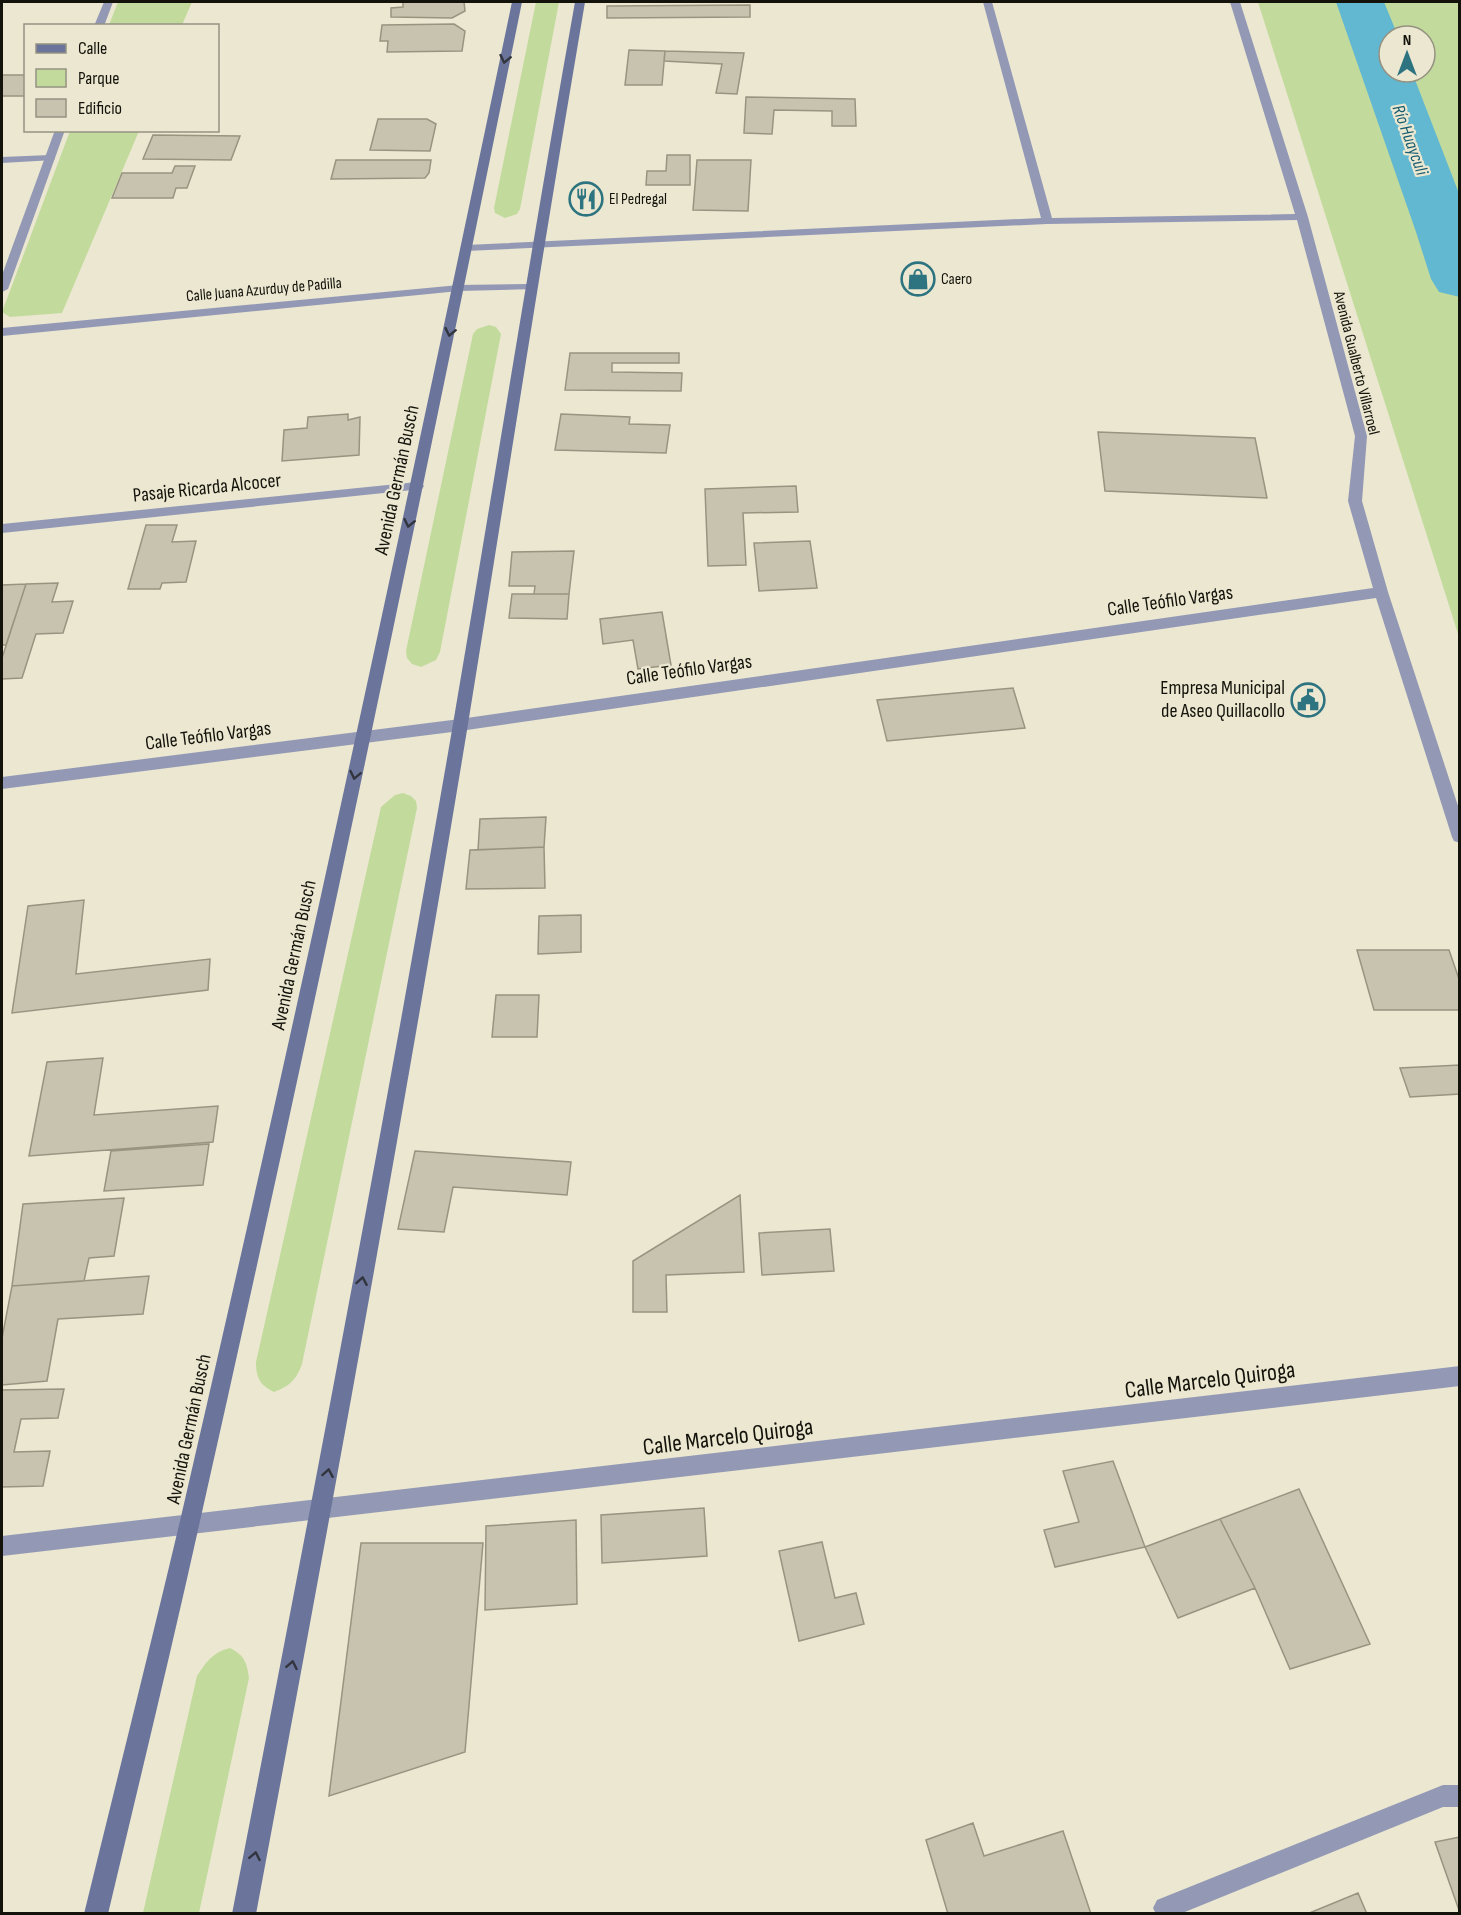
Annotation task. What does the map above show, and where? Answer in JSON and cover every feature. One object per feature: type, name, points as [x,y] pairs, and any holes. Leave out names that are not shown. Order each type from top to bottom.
[{"type":"main road","name":"Avenida Germán Busch","points":[[96,1914],[190,1523],[417,486],[517,2]]},
{"type":"main road","points":[[244,1914],[321,1510],[460,724],[530,287],[580,2]]},
{"type":"street","points":[[100,24],[108,2]]},
{"type":"street","points":[[987,2],[1047,221]]},
{"type":"street","name":"Avenida Gualberto Villarroel","points":[[1235,2],[1302,217],[1361,436],[1355,501],[1381,592],[1460,837]]},
{"type":"street","points":[[2,289],[59,132]]},
{"type":"street","points":[[2,160],[50,158]]},
{"type":"street","points":[[466,248],[1047,221],[1302,217]]},
{"type":"street","name":"Calle Juana Azurduy de Padilla","points":[[2,332],[459,288],[530,287]]},
{"type":"street","name":"Pasaje Ricarda Alcocer","points":[[2,529],[417,486]]},
{"type":"street","name":"Calle Teófilo Vargas","points":[[2,783],[460,724],[1381,592]]},
{"type":"street","name":"Calle Marcelo Quiroga","points":[[2,1546],[1460,1376]]},
{"type":"street","points":[[1165,1908],[1443,1796],[1460,1796]]},
{"type":"green space","points":[[118,2],[192,2],[182,24],[109,24]]},
{"type":"green space","points":[[536,2],[559,2],[520,209],[517,214],[505,218],[495,213],[494,208]]},
{"type":"green space","points":[[1258,2],[1459,2],[1459,637]]},
{"type":"green space","points":[[70,132],[139,132],[62,313],[10,317],[2,312]]},
{"type":"green space","points":[[489,325],[496,327],[501,334],[440,652],[436,660],[421,667],[412,664],[407,658],[406,651],[473,334],[477,329]]},
{"type":"green space","points":[[403,793],[416,801],[417,808],[302,1364],[292,1382],[274,1392],[265,1387],[260,1380],[256,1362],[381,807],[395,795]]},
{"type":"green space","points":[[230,1648],[239,1653],[244,1660],[249,1678],[199,1913],[143,1913],[197,1676],[210,1658]]},
{"type":"building","points":[[403,2],[464,2],[465,11],[452,18],[391,17],[391,8],[403,7]]},
{"type":"building","points":[[750,5],[750,17],[607,18],[607,6]]},
{"type":"building","points":[[454,24],[465,31],[462,51],[387,52],[388,41],[380,41],[382,25]]},
{"type":"building","points":[[629,50],[665,51],[662,85],[625,85]]},
{"type":"building","points":[[665,51],[744,53],[737,94],[716,93],[722,64],[664,61]]},
{"type":"building","points":[[2,75],[24,75],[24,96],[2,96]]},
{"type":"building","points":[[746,97],[855,99],[856,126],[832,126],[832,111],[774,110],[772,134],[744,133]]},
{"type":"building","points":[[378,119],[427,119],[436,124],[430,151],[370,150]]},
{"type":"building","points":[[153,135],[240,136],[231,160],[143,159]]},
{"type":"building","points":[[667,155],[690,155],[690,185],[646,185],[647,171],[666,171]]},
{"type":"building","points":[[336,160],[431,160],[429,173],[425,178],[331,179]]},
{"type":"building","points":[[697,160],[751,160],[748,211],[693,210]]},
{"type":"building","points":[[175,166],[195,166],[187,188],[176,188],[173,198],[112,198],[122,173],[172,173]]},
{"type":"building","points":[[570,353],[679,353],[679,363],[612,363],[612,372],[682,373],[681,391],[565,390]]},
{"type":"building","points":[[348,414],[348,420],[360,417],[359,455],[282,461],[284,430],[307,428],[308,417]]},
{"type":"building","points":[[561,414],[630,417],[629,424],[670,425],[666,453],[555,450]]},
{"type":"building","points":[[1098,432],[1255,438],[1267,498],[1105,491]]},
{"type":"building","points":[[796,486],[798,512],[743,513],[746,565],[708,566],[705,489]]},
{"type":"building","points":[[146,525],[177,525],[172,542],[196,541],[186,582],[162,583],[160,589],[128,589]]},
{"type":"building","points":[[810,541],[817,588],[759,591],[754,543]]},
{"type":"building","points":[[574,551],[569,594],[534,594],[535,586],[509,586],[512,552]]},
{"type":"building","points":[[58,583],[52,602],[73,601],[63,633],[36,634],[22,678],[2,679],[2,658],[26,584]]},
{"type":"building","points":[[26,584],[6,645],[2,645],[2,585]]},
{"type":"building","points":[[512,594],[569,594],[567,619],[509,618]]},
{"type":"building","points":[[662,612],[671,665],[638,669],[633,640],[603,644],[600,619]]},
{"type":"building","points":[[1013,688],[1025,728],[887,741],[877,700]]},
{"type":"building","points":[[546,817],[544,847],[478,850],[480,819]]},
{"type":"building","points":[[544,847],[545,888],[466,889],[470,850]]},
{"type":"building","points":[[84,900],[76,974],[210,959],[208,990],[12,1013],[28,906]]},
{"type":"building","points":[[581,915],[581,952],[538,954],[539,916]]},
{"type":"building","points":[[1357,950],[1449,950],[1460,982],[1460,1010],[1374,1010]]},
{"type":"building","points":[[496,995],[539,995],[537,1037],[492,1037]]},
{"type":"building","points":[[103,1058],[94,1115],[218,1106],[213,1142],[29,1156],[47,1062]]},
{"type":"building","points":[[1460,1065],[1460,1094],[1410,1097],[1400,1068]]},
{"type":"building","points":[[209,1144],[203,1185],[104,1191],[111,1151]]},
{"type":"building","points":[[415,1151],[571,1162],[567,1195],[453,1187],[444,1232],[398,1229]]},
{"type":"building","points":[[740,1195],[744,1272],[666,1275],[667,1312],[633,1312],[633,1261]]},
{"type":"building","points":[[124,1198],[114,1256],[89,1258],[84,1281],[12,1286],[23,1204]]},
{"type":"building","points":[[830,1229],[834,1271],[762,1275],[759,1233]]},
{"type":"building","points":[[149,1276],[143,1314],[58,1319],[47,1381],[2,1385],[2,1338],[12,1286]]},
{"type":"building","points":[[64,1389],[58,1418],[21,1419],[14,1452],[50,1451],[43,1486],[2,1487],[2,1390]]},
{"type":"building","points":[[1113,1461],[1145,1547],[1055,1567],[1044,1530],[1079,1522],[1063,1471]]},
{"type":"building","points":[[1299,1489],[1370,1644],[1290,1669],[1255,1588],[1220,1519]]},
{"type":"building","points":[[704,1508],[707,1556],[602,1563],[601,1515]]},
{"type":"building","points":[[1220,1519],[1255,1588],[1178,1618],[1145,1547]]},
{"type":"building","points":[[576,1520],[577,1604],[485,1610],[486,1526]]},
{"type":"building","points":[[822,1542],[835,1598],[856,1593],[864,1624],[799,1641],[779,1551]]},
{"type":"building","points":[[361,1543],[483,1543],[465,1752],[329,1796]]},
{"type":"building","points":[[973,1823],[984,1856],[1063,1831],[1091,1914],[948,1914],[926,1840]]},
{"type":"building","points":[[1460,1837],[1460,1913],[1435,1842]]},
{"type":"building","points":[[1358,1893],[1367,1914],[1307,1914]]},
{"type":"waterway","name":"Río Huayculi","points":[[1360,2],[1445,232],[1460,279]]},
{"type":"place","name":"El Pedregal","points":[[586,199]]},
{"type":"place","name":"Caero","points":[[918,279]]},
{"type":"place","name":"Empresa Municipal de Aseo Quillacollo","points":[[1308,700]]}]
